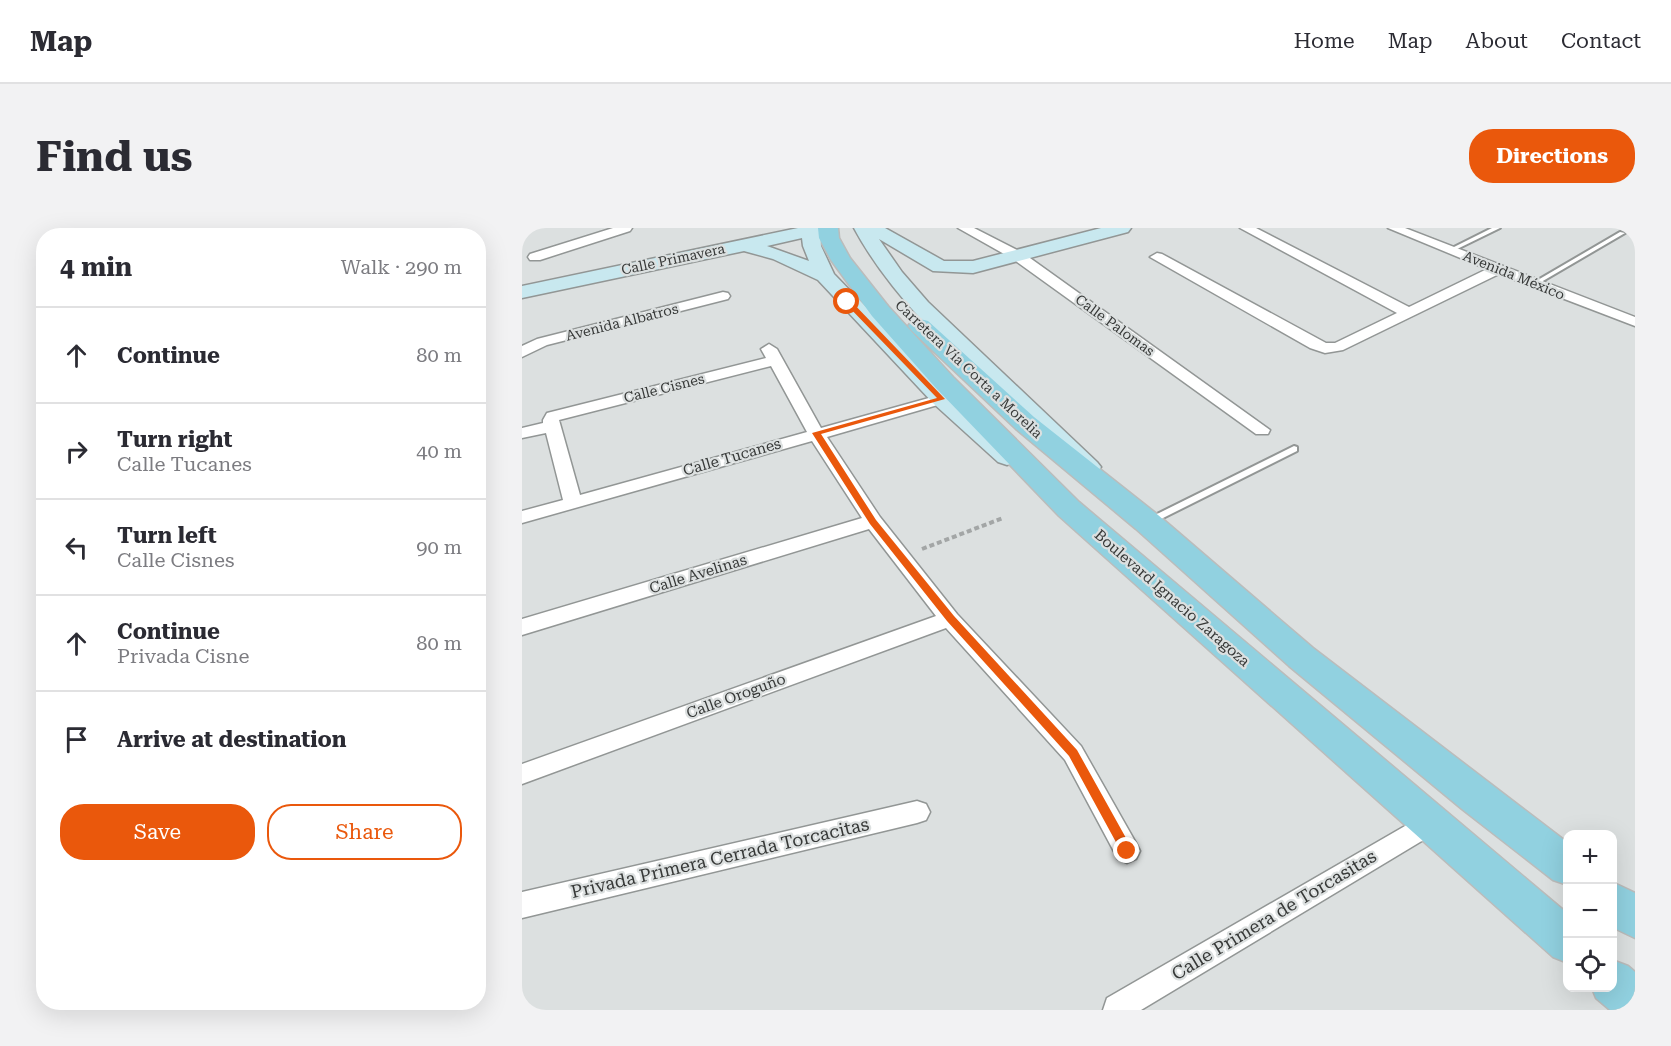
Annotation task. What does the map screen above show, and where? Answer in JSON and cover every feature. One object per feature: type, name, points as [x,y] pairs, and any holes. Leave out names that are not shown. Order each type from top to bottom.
[{"type":"main road","name":"Carretera Vía Corta a Morelia","points":[[850,228],[859,252],[891,297],[1025,423],[1110,490]]},
{"type":"main road","name":"Carretera Vía Corta a Morelia","points":[[818,229],[830,238],[841,260],[880,311],[1069,509]]},
{"type":"main road","points":[[1110,490],[1301,657],[1563,863]]},
{"type":"main road","name":"Boulevard Ignacio Zaragoza","points":[[1069,509],[1563,938]]},
{"type":"main road","points":[[1617,905],[1635,918]]},
{"type":"main road","points":[[1617,986],[1635,1002]]},
{"type":"street","points":[[535,257],[626,228]]},
{"type":"street","points":[[863,228],[872,247],[921,308],[1052,429],[1110,490]]},
{"type":"street","points":[[872,228],[940,267],[973,267],[1122,228]]},
{"type":"street","name":"Calle Palomas","points":[[964,228],[1018,256],[1262,430]]},
{"type":"street","points":[[1246,228],[1407,312]]},
{"type":"street","name":"Avenida México","points":[[1394,228],[1635,322]]},
{"type":"street","name":"Calle Primavera","points":[[522,292],[818,229]]},
{"type":"street","name":"Boulevard Ignacio Zaragoza","points":[[818,229],[812,246],[825,276],[942,399],[1046,492],[1069,509]]},
{"type":"street","points":[[742,244],[780,255],[825,276]]},
{"type":"street","points":[[1157,256],[1315,345],[1325,348],[1338,347],[1498,269]]},
{"type":"street","name":"Avenida Albatros","points":[[522,352],[542,342],[723,296]]},
{"type":"street","name":"Calle Cisnes","points":[[522,433],[772,354],[816,433],[873,522],[950,619],[1073,753],[1127,851]]},
{"type":"street","name":"Calle Tucanes","points":[[522,517],[942,399]]},
{"type":"street","points":[[553,422],[573,504]]},
{"type":"street","name":"Calle Avelinas","points":[[522,627],[873,522]]},
{"type":"street","name":"Calle Oroguño","points":[[522,774],[950,619]]},
{"type":"street","name":"Privada Primera Cerrada Torcacitas","points":[[522,904],[917,812]]},
{"type":"street","name":"Calle Primera de Torcasitas","points":[[1116,1009],[1431,822]]},
{"type":"lane","points":[[1450,250],[1497,228]]},
{"type":"lane","points":[[1534,284],[1622,233]]},
{"type":"lane","points":[[1147,522],[1294,449]]},
{"type":"path","points":[[901,556],[1003,518]]},
{"type":"route","points":[[847,302],[942,399],[816,433],[873,522],[950,619],[1073,753],[1127,851]]}]
